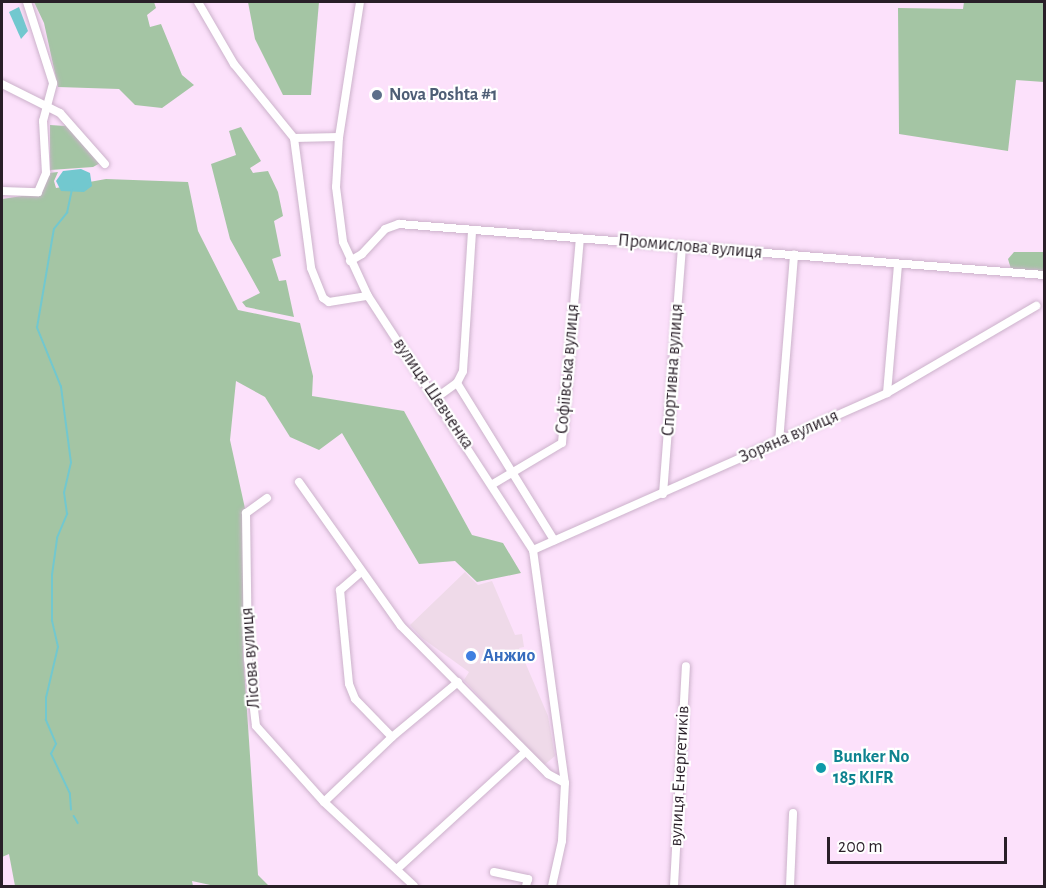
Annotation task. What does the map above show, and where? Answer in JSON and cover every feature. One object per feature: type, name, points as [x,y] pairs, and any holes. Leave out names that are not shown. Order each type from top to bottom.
[{"type":"street","points":[[2,191],[28,193],[43,186],[46,173],[44,121],[50,108],[53,83],[27,2]]},
{"type":"street","points":[[198,2],[234,64],[294,138],[311,268],[324,298],[329,302],[368,296]]},
{"type":"street","name":"вулиця Шевченка","points":[[360,2],[339,137],[337,203],[350,261],[368,296],[493,484],[533,550],[565,783],[562,841],[552,886]]},
{"type":"street","points":[[2,84],[60,113],[105,164]]},
{"type":"street","points":[[294,138],[339,137]]},
{"type":"street","name":"Промислова вулиця","points":[[350,261],[393,225],[1044,275]]},
{"type":"street","points":[[436,398],[457,383],[463,371],[472,230]]},
{"type":"street","name":"Софіївська вулиця","points":[[512,474],[562,443],[580,238]]},
{"type":"street","name":"Спортивна вулиця","points":[[663,494],[682,247]]},
{"type":"street","points":[[778,442],[794,255]]},
{"type":"street","points":[[886,393],[898,264]]},
{"type":"street","name":"Зоряна вулиця","points":[[533,550],[886,393],[1036,306]]},
{"type":"street","points":[[457,383],[554,540]]},
{"type":"street","points":[[493,484],[512,474]]},
{"type":"street","points":[[299,482],[402,626],[525,752],[548,774],[565,783]]},
{"type":"street","name":"Лісова вулиця","points":[[267,498],[246,513],[248,659],[256,726],[324,802],[414,886]]},
{"type":"street","points":[[362,572],[340,590],[349,684],[355,699],[392,737]]},
{"type":"street","name":"вулиця Енергетиків","points":[[674,886],[686,666]]},
{"type":"street","points":[[324,802],[392,737],[458,682]]},
{"type":"street","points":[[397,869],[525,752]]},
{"type":"street","points":[[790,886],[793,813]]},
{"type":"street","points":[[494,872],[528,879],[526,886]]},
{"type":"shaded area","points":[[34,2],[154,2],[156,8],[147,15],[150,27],[161,24],[182,75],[194,85],[162,108],[135,105],[119,89],[58,87],[44,23]]},
{"type":"shaded area","points":[[248,2],[319,2],[311,95],[283,95],[255,39]]},
{"type":"shaded area","points":[[964,2],[1044,2],[1044,82],[1016,80],[1008,151],[899,134],[898,8],[963,9]]},
{"type":"shaded area","points":[[19,7],[28,31],[21,39],[9,12]]},
{"type":"shaded area","points":[[59,114],[102,162],[93,167],[50,170],[50,125],[65,126]]},
{"type":"shaded area","points":[[241,127],[261,161],[250,168],[253,173],[268,171],[278,192],[283,216],[274,221],[281,256],[272,259],[279,281],[286,280],[294,317],[246,307],[242,302],[260,293],[230,239],[211,164],[236,155],[229,131]]},
{"type":"shaded area","points":[[81,169],[90,173],[92,186],[84,192],[61,191],[56,181],[63,171]]},
{"type":"shaded area","points":[[58,172],[54,181],[56,188],[106,179],[188,182],[198,231],[238,310],[300,323],[313,376],[312,396],[404,411],[472,535],[503,543],[521,573],[477,582],[455,561],[419,564],[342,433],[319,450],[290,437],[265,397],[236,381],[230,440],[246,513],[243,651],[258,875],[269,886],[215,886],[192,881],[193,886],[15,886],[9,854],[2,857],[2,199],[42,193],[49,173]]},
{"type":"shaded area","points":[[1014,252],[1044,252],[1044,272],[1011,269],[1008,259]]},
{"type":"shaded area","points":[[465,572],[478,585],[492,581],[515,635],[522,634],[524,647],[519,648],[548,716],[555,756],[543,766],[464,680],[469,672],[422,638],[410,625]]},
{"type":"waterway","points":[[71,810],[70,794],[51,754],[56,744],[46,720],[46,698],[58,647],[52,621],[52,575],[57,538],[67,514],[64,493],[71,463],[61,387],[37,328],[54,229],[67,213],[72,190]]},
{"type":"waterway","points":[[74,816],[78,823]]},
{"type":"place","name":"Nova Poshta #1","points":[[377,95]]},
{"type":"place","name":"Анжио","points":[[471,656]]},
{"type":"place","name":"Bunker No 185 KIFR","points":[[821,768]]}]
